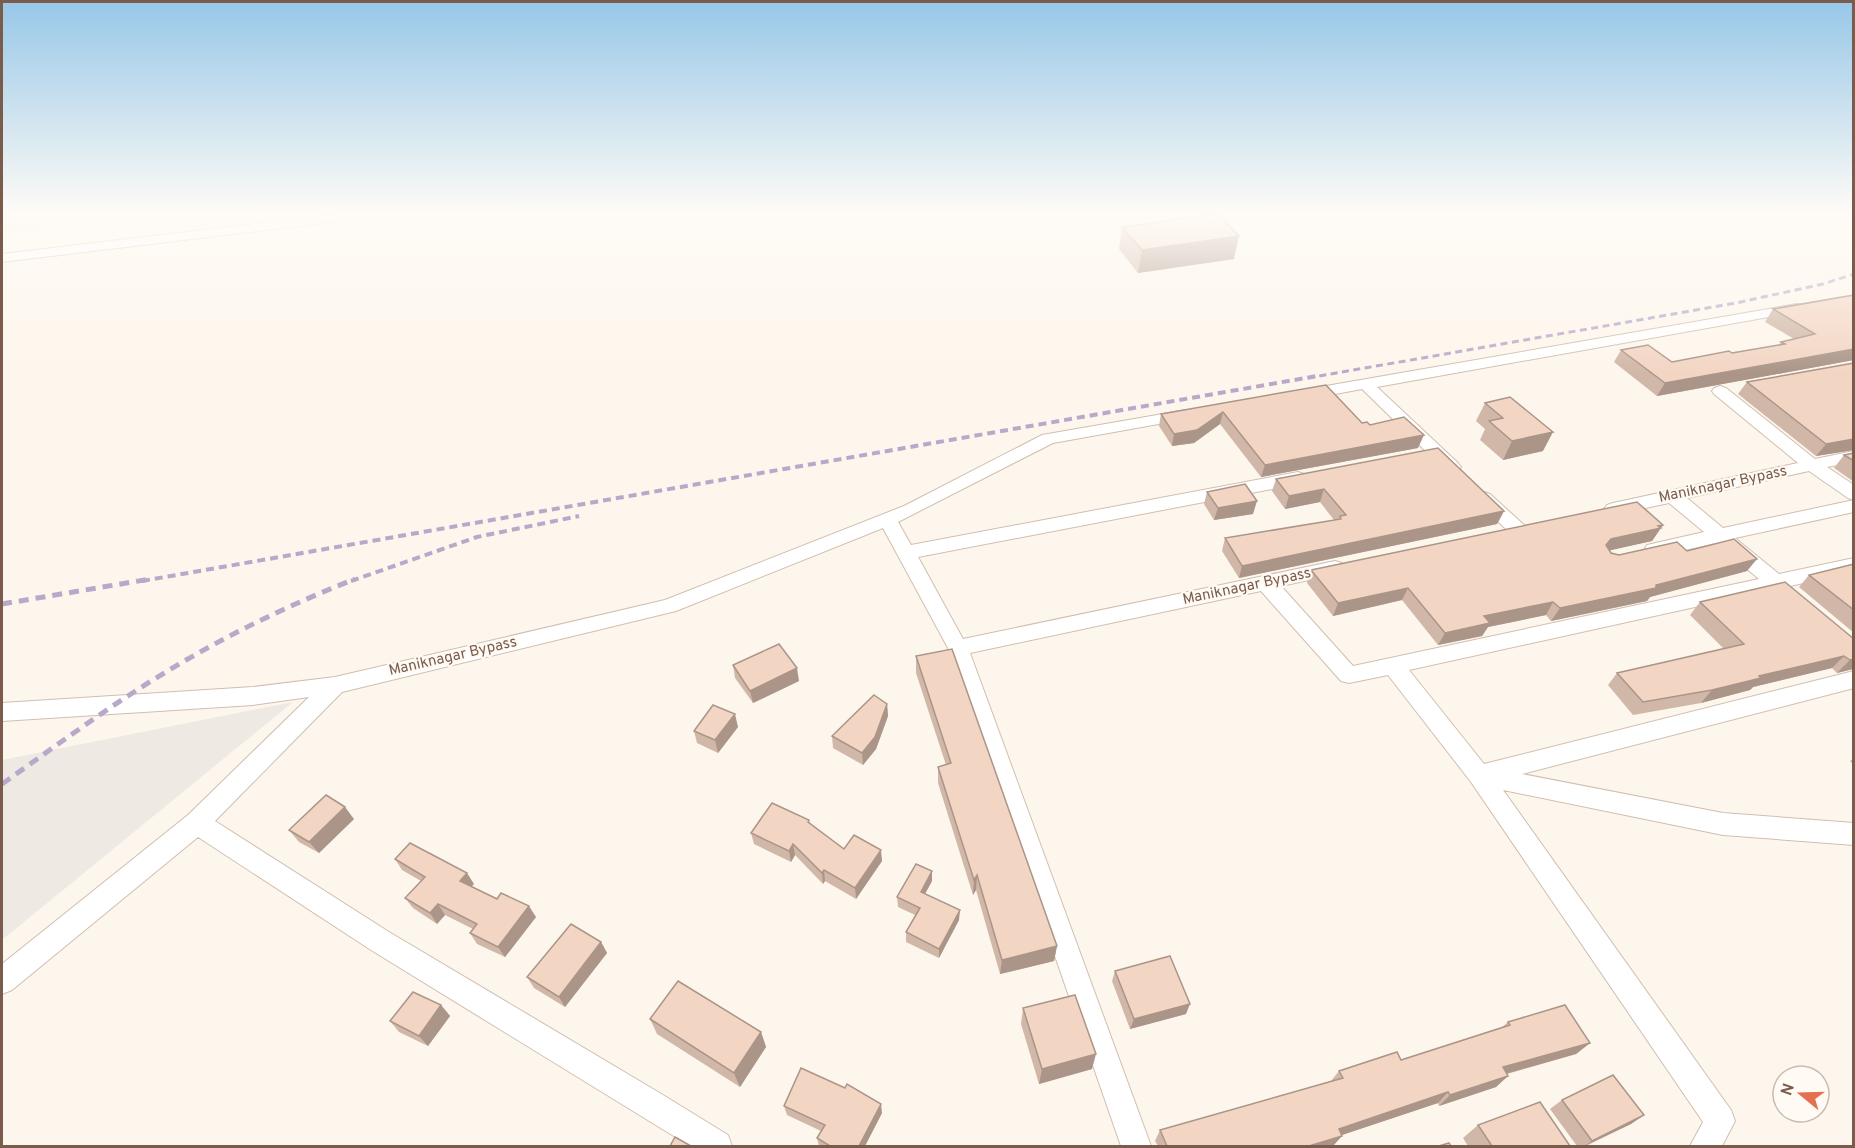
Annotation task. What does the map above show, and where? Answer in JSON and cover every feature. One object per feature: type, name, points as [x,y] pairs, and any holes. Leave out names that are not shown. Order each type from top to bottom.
[{"type":"street","points":[[1286,398],[1734,317],[1810,306]]},
{"type":"street","points":[[1365,384],[1517,529]]},
{"type":"street","points":[[1743,387],[1720,391],[1813,466],[1854,494]]},
{"type":"street","name":"Maniknagar Bypass","points":[[2,712],[253,696],[335,685],[669,606],[888,520],[1048,439],[1206,412]]},
{"type":"street","points":[[1413,456],[1437,452]]},
{"type":"street","name":"Maniknagar Bypass","points":[[1595,513],[1854,456]]},
{"type":"street","points":[[906,554],[1321,474]]},
{"type":"street","points":[[1673,496],[1793,597]]},
{"type":"street","points":[[1632,554],[1854,506]]},
{"type":"street","points":[[888,520],[958,648],[1136,1146]]},
{"type":"street","points":[[1494,534],[1539,524]]},
{"type":"street","name":"Maniknagar Bypass","points":[[958,648],[1357,563]]},
{"type":"street","points":[[1266,583],[1349,675],[1854,565]]},
{"type":"street","points":[[1393,665],[1479,775],[1720,1120],[1714,1142]]},
{"type":"street","points":[[1479,775],[1854,679]]},
{"type":"street","points":[[2,981],[196,823],[335,685]]},
{"type":"street","points":[[1479,775],[1723,824],[1854,834]]},
{"type":"street","points":[[196,823],[380,941],[717,1146]]},
{"type":"shaded area","points":[[293,702],[2,940],[2,760]]},
{"type":"building","points":[[1854,295],[1854,349],[1665,383],[1621,350],[1648,345],[1672,362],[1729,351],[1732,353],[1785,344],[1781,342],[1815,334],[1773,309]]},
{"type":"building","points":[[1854,363],[1854,439],[1826,444],[1747,382]]},
{"type":"building","points":[[1326,385],[1362,423],[1367,422],[1370,425],[1404,417],[1424,435],[1265,465],[1223,412],[1197,430],[1174,434],[1161,414]]},
{"type":"building","points":[[1510,397],[1553,432],[1512,441],[1489,421],[1503,418],[1485,403]]},
{"type":"building","points":[[1438,448],[1504,511],[1242,566],[1225,538],[1341,519],[1340,516],[1346,515],[1324,489],[1289,496],[1276,479]]},
{"type":"building","points":[[1854,453],[1854,461],[1844,455]]},
{"type":"building","points":[[1245,484],[1257,501],[1218,508],[1207,492]]},
{"type":"building","points":[[1637,502],[1663,525],[1658,526],[1661,528],[1611,539],[1606,545],[1611,553],[1619,555],[1677,542],[1687,551],[1734,539],[1757,559],[1656,585],[1656,588],[1560,608],[1553,602],[1484,616],[1490,623],[1445,633],[1408,588],[1338,603],[1311,570]]},
{"type":"building","points":[[1854,564],[1854,610],[1809,575]]},
{"type":"building","points":[[1785,582],[1854,639],[1854,659],[1850,660],[1844,656],[1759,676],[1761,678],[1712,690],[1643,702],[1617,673],[1744,644],[1700,602]]},
{"type":"building","points":[[779,644],[797,668],[750,691],[733,665]]},
{"type":"building","points":[[952,649],[1057,946],[1002,960],[977,875],[974,880],[938,767],[951,763],[916,656]]},
{"type":"building","points":[[874,695],[887,704],[875,737],[862,753],[832,736]]},
{"type":"building","points":[[713,705],[735,714],[715,740],[694,731]]},
{"type":"building","points":[[326,795],[345,807],[309,842],[289,830]]},
{"type":"building","points":[[772,803],[809,820],[808,822],[844,849],[854,835],[881,850],[855,888],[824,870],[822,873],[793,844],[789,851],[751,833]]},
{"type":"building","points":[[410,843],[467,873],[460,881],[497,899],[501,893],[529,906],[498,947],[470,933],[477,924],[438,904],[430,913],[405,898],[425,877],[395,859]]},
{"type":"building","points":[[916,864],[932,871],[921,892],[960,910],[939,949],[906,932],[920,908],[897,897]]},
{"type":"building","points":[[571,924],[601,942],[559,997],[527,977]]},
{"type":"building","points":[[1170,956],[1190,1004],[1134,1019],[1115,971]]},
{"type":"building","points":[[678,981],[761,1032],[734,1073],[650,1019]]},
{"type":"building","points":[[413,992],[441,1005],[419,1036],[390,1021]]},
{"type":"building","points":[[1075,995],[1096,1054],[1042,1069],[1023,1008]]},
{"type":"building","points":[[1565,1005],[1590,1043],[1503,1067],[1508,1076],[1450,1095],[1448,1092],[1339,1129],[1342,1136],[1309,1146],[1167,1146],[1160,1130],[1343,1078],[1339,1071],[1397,1052],[1401,1060],[1510,1025],[1508,1022]]},
{"type":"building","points":[[801,1068],[845,1088],[847,1084],[881,1104],[859,1146],[830,1146],[817,1138],[825,1125],[784,1106]]},
{"type":"building","points":[[1613,1075],[1644,1115],[1592,1141],[1562,1100]]},
{"type":"building","points":[[1540,1102],[1570,1146],[1492,1146],[1478,1125]]},
{"type":"building","points":[[675,1137],[691,1146],[670,1146]]},
{"type":"railway","points":[[1308,378],[1736,303],[1823,284],[1854,274]]},
{"type":"railway","points":[[142,581],[1317,376]]},
{"type":"railway","points":[[351,581],[477,537],[579,516]]},
{"type":"railway","points":[[2,604],[150,579]]},
{"type":"railway","points":[[2,784],[160,675],[269,616],[355,579]]}]
